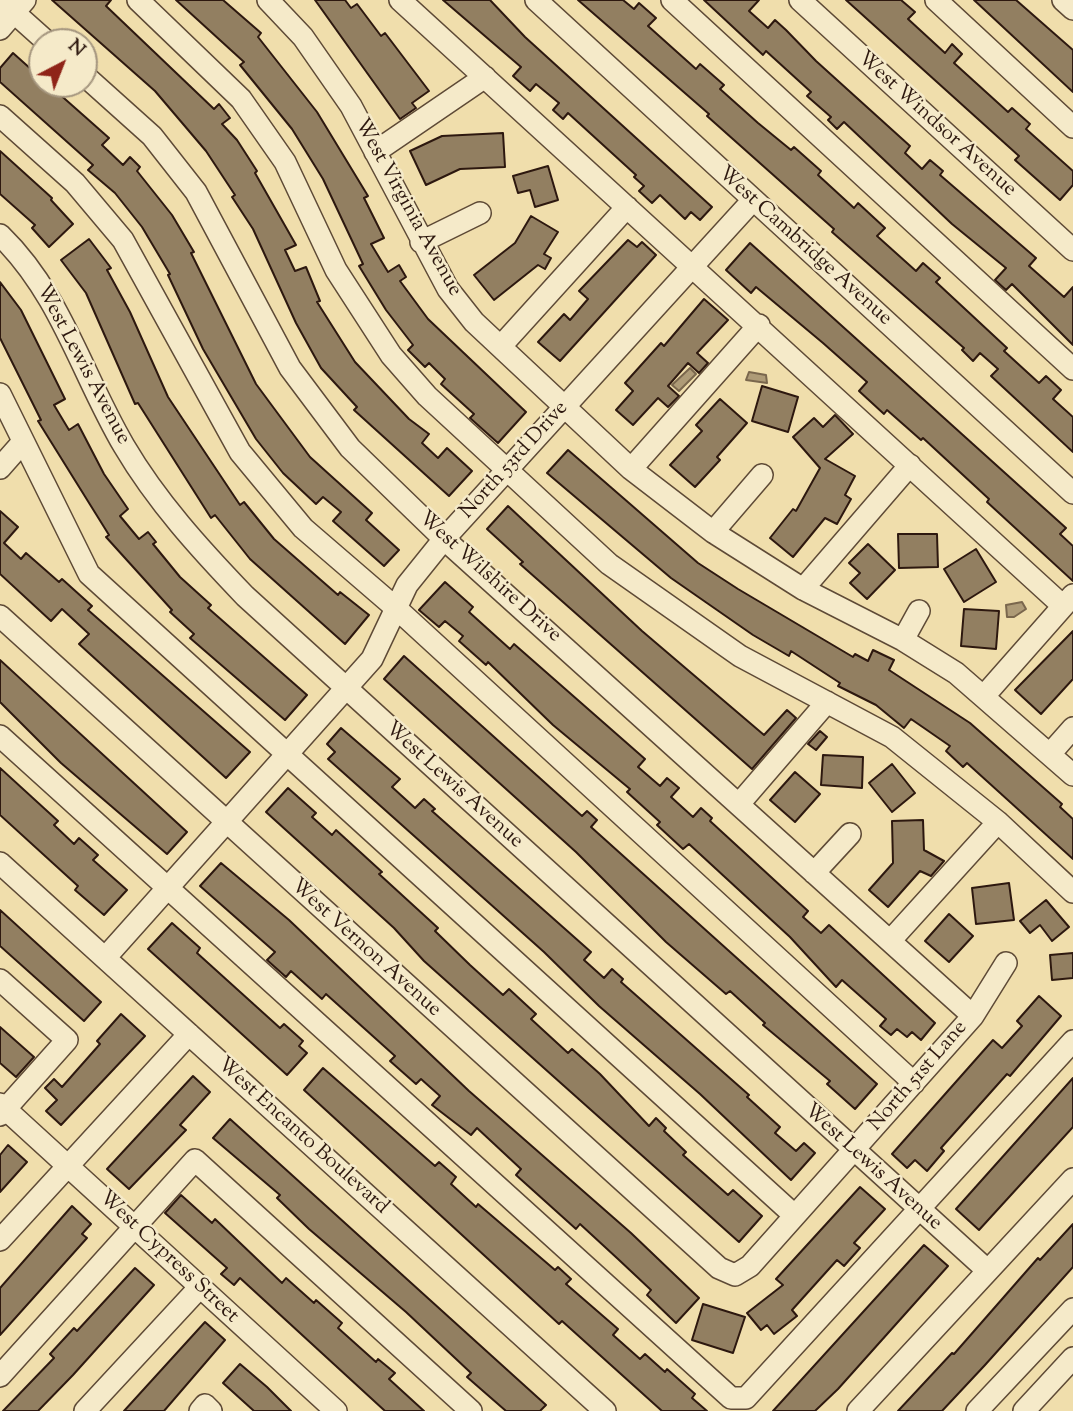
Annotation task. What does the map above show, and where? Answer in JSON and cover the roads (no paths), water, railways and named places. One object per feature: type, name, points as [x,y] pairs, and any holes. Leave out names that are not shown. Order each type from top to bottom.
[{"type":"street","points":[[138,0],[241,99],[285,162],[336,270],[391,355],[427,396],[609,564],[740,656],[892,737],[998,822],[1073,892]]},
{"type":"street","name":"West Virginia Avenue","points":[[268,0],[311,49],[351,106],[421,242],[448,289],[474,322],[631,469],[713,532],[803,589],[903,640],[957,673],[1073,775]]},
{"type":"street","points":[[400,0],[910,465],[1068,601],[984,696]]},
{"type":"street","name":"West Cambridge Avenue","points":[[536,0],[1073,493]]},
{"type":"street","points":[[672,0],[1073,369]]},
{"type":"street","name":"West Windsor Avenue","points":[[800,0],[1073,250]]},
{"type":"street","points":[[936,0],[1073,127]]},
{"type":"street","points":[[1063,0],[1073,9]]},
{"type":"street","points":[[10,10],[31,28]]},
{"type":"street","points":[[375,152],[485,77]]},
{"type":"street","name":"West Wilshire Drive","points":[[98,88],[152,136],[195,192],[290,368],[350,448],[444,539],[973,1016]]},
{"type":"street","points":[[0,116],[75,183],[123,240],[240,452],[303,528],[397,609],[914,1083]]},
{"type":"street","name":"North 53rd Drive","points":[[105,958],[372,659],[407,585],[444,539],[752,200]]},
{"type":"street","points":[[501,346],[627,207]]},
{"type":"street","points":[[421,242],[480,213]]},
{"type":"street","name":"West Lewis Avenue","points":[[0,235],[26,263],[51,299],[122,444],[154,495],[244,596],[987,1270]]},
{"type":"street","points":[[631,469],[758,325]]},
{"type":"street","points":[[0,394],[89,575],[794,1215]]},
{"type":"street","points":[[0,468],[22,443]]},
{"type":"street","points":[[803,589],[910,465]]},
{"type":"street","points":[[713,532],[762,475]]},
{"type":"street","points":[[903,640],[919,611]]},
{"type":"street","name":"West Vernon Avenue","points":[[0,616],[226,824],[719,1268],[736,1275]]},
{"type":"street","points":[[739,804],[827,702]]},
{"type":"street","points":[[1050,754],[1073,728]]},
{"type":"street","points":[[0,736],[731,1398],[746,1398],[1073,1041]]},
{"type":"street","points":[[890,941],[998,822]]},
{"type":"street","points":[[814,873],[850,834]]},
{"type":"street","name":"West Encanto Boulevard","points":[[0,863],[605,1411]]},
{"type":"street","name":"North 51st Lane","points":[[736,1275],[750,1266],[973,1016],[1006,963]]},
{"type":"street","points":[[0,980],[67,1040],[2,1110]]},
{"type":"street","points":[[0,1240],[189,1034]]},
{"type":"street","name":"West Cypress Street","points":[[2,1110],[69,1166],[336,1411]]},
{"type":"street","points":[[0,1376],[195,1160],[471,1411]]},
{"type":"street","points":[[858,1411],[987,1270],[1069,1190]]},
{"type":"street","points":[[85,1411],[199,1288]]},
{"type":"street","points":[[977,1411],[1073,1309]]},
{"type":"street","points":[[1024,1411],[1073,1358]]},
{"type":"street","points":[[200,1411],[205,1405],[211,1411]]}]
